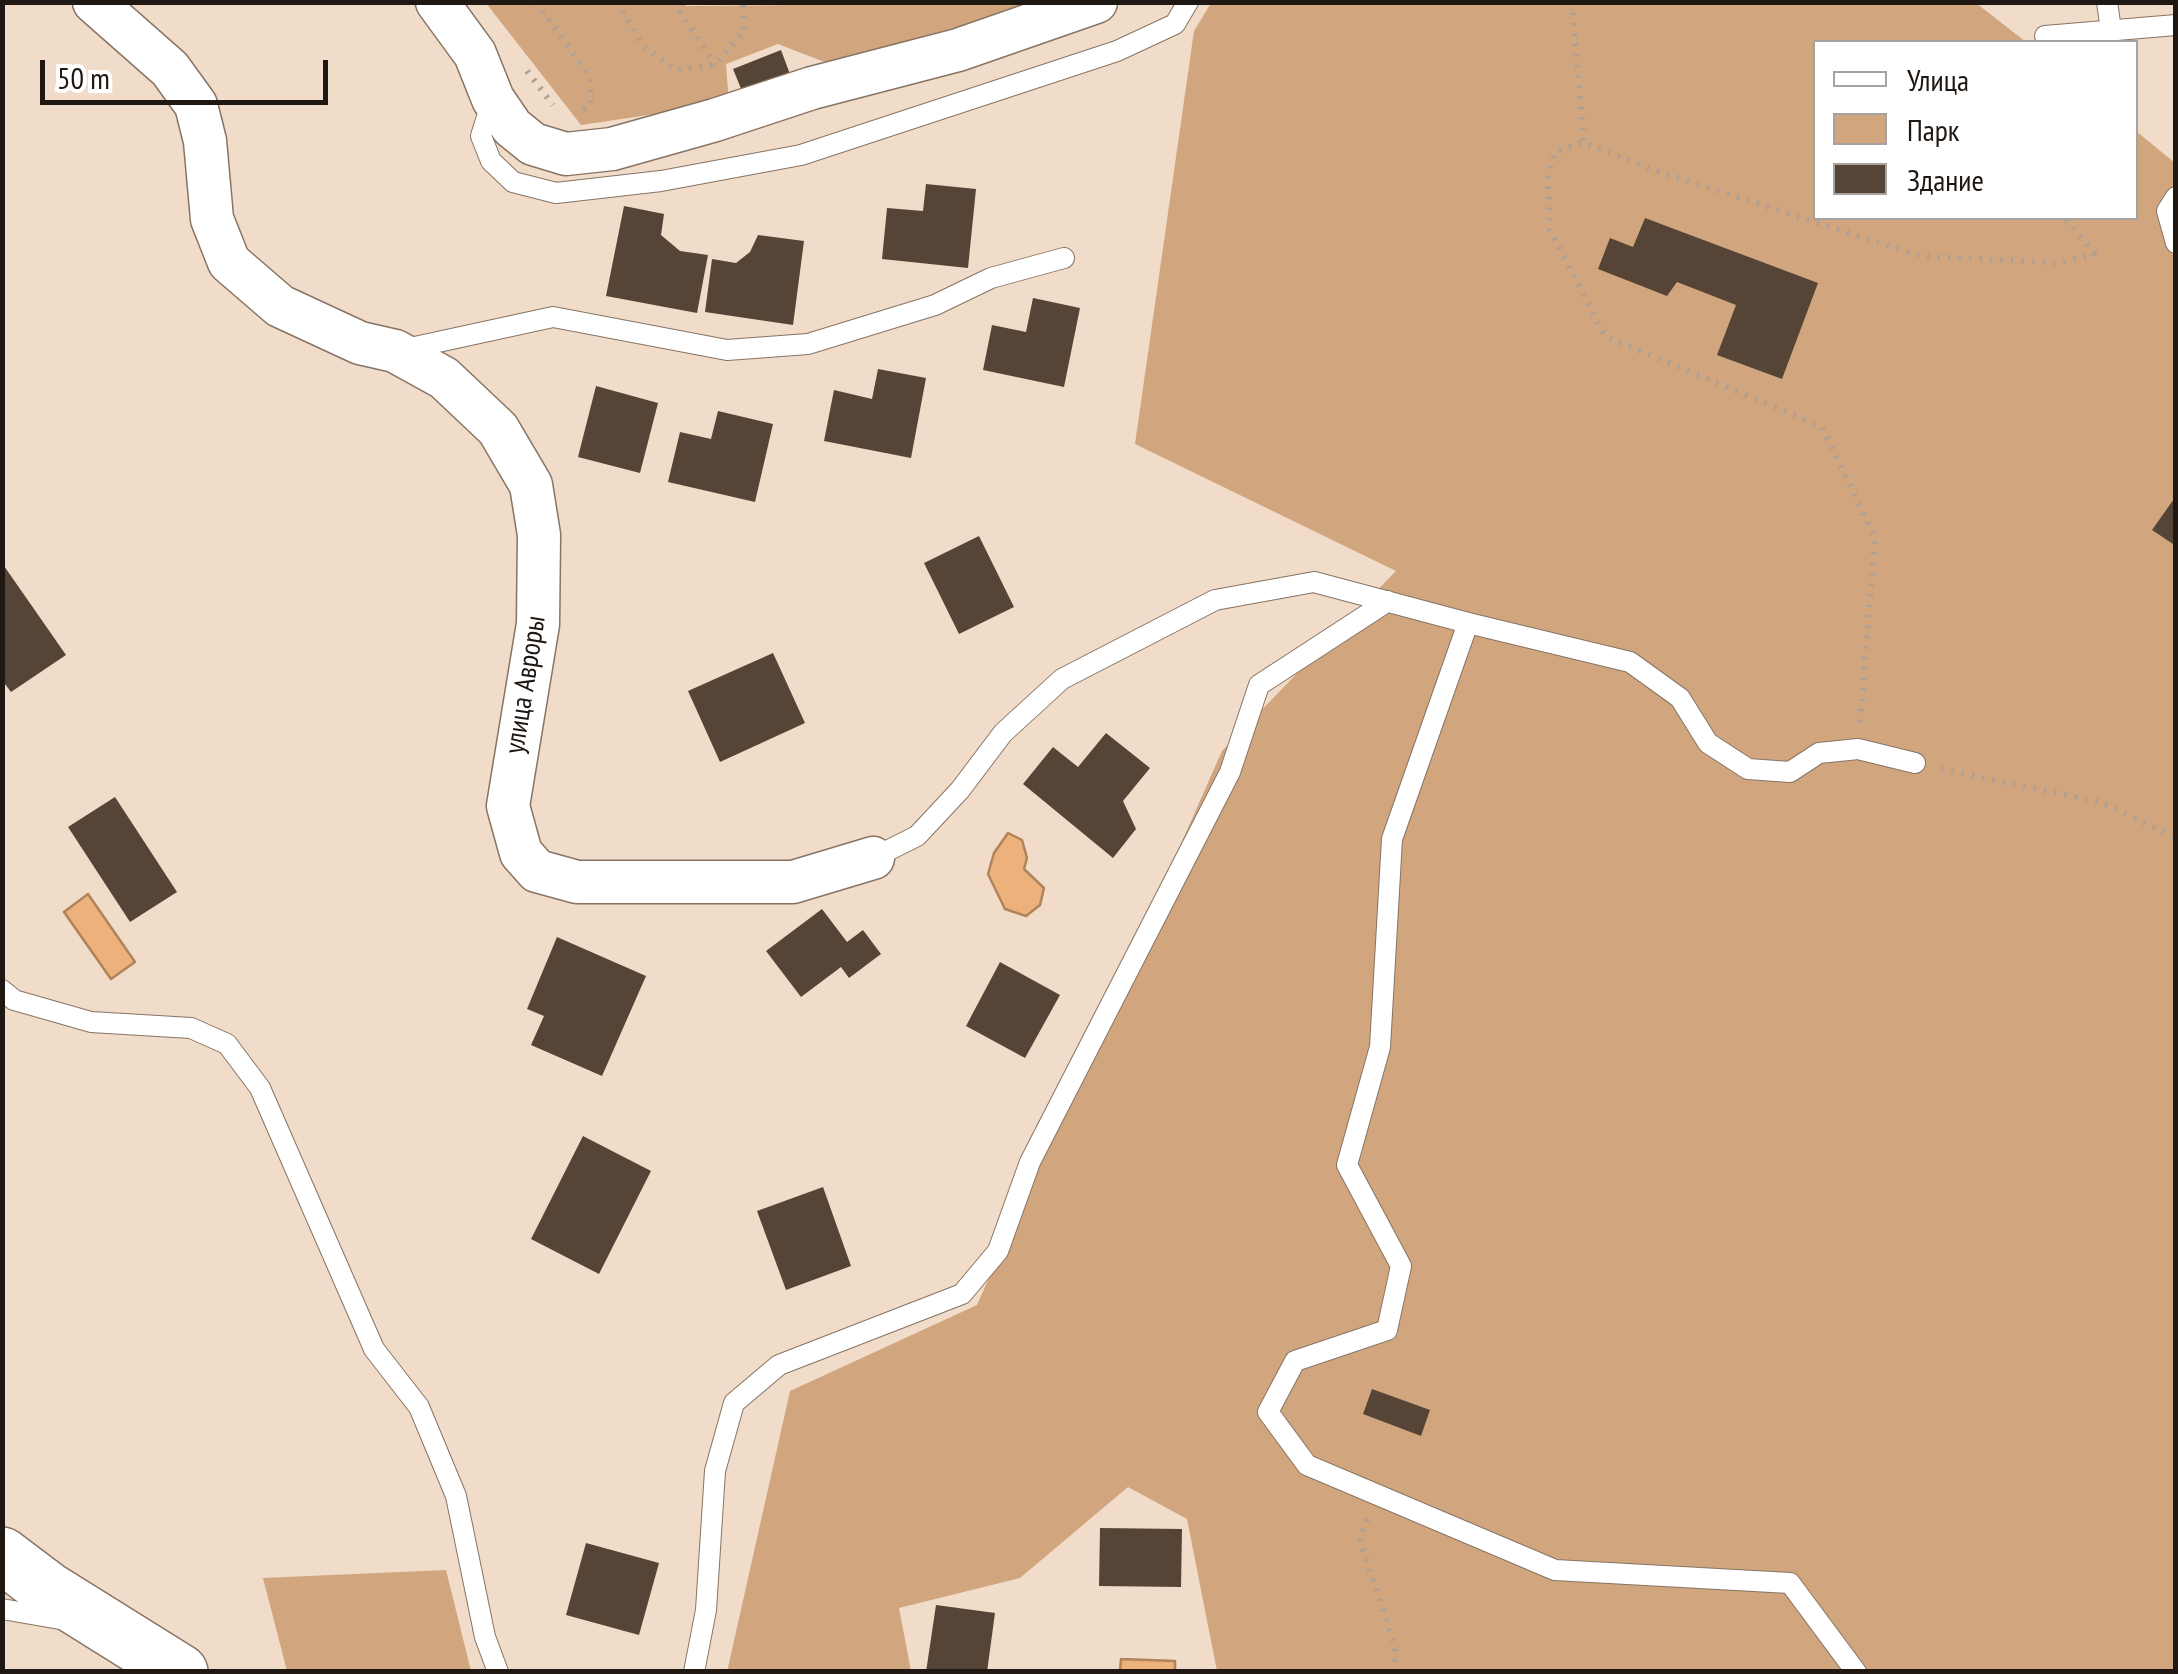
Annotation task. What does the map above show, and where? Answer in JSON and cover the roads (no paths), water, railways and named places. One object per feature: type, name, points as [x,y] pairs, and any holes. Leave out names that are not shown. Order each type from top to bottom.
[{"type":"main road","points":[[2,1555],[180,1672]]},
{"type":"street","name":"улица Авроры","points":[[94,2],[170,69],[196,105],[205,141],[212,219],[228,262],[280,306],[360,343],[395,351],[444,378],[498,429],[530,485],[538,534],[538,624],[508,806],[521,853],[537,871],[578,882],[793,882],[873,858]]},
{"type":"street","points":[[437,2],[475,54],[493,99],[512,127],[534,144],[566,154],[612,150],[812,88],[958,50],[1096,2]]},
{"type":"lane","points":[[493,99],[481,136],[490,161],[513,182],[556,193],[661,181],[800,155],[1099,58],[1175,24],[1188,2]]},
{"type":"lane","points":[[2107,2],[2110,30]]},
{"type":"lane","points":[[2046,36],[2176,25]]},
{"type":"lane","points":[[2176,196],[2167,211],[2176,243]]},
{"type":"lane","points":[[395,351],[553,317],[726,350],[808,344],[935,305],[991,278],[1064,258]]},
{"type":"lane","points":[[873,858],[917,836],[960,790],[1002,733],[1062,679],[1215,600],[1314,582],[1630,662],[1680,698],[1708,742],[1748,768],[1790,772],[1820,753],[1858,748],[1915,763]]},
{"type":"lane","points":[[694,1672],[706,1610],[714,1471],[734,1404],[778,1365],[962,1294],[998,1251],[1030,1162],[1230,772],[1260,685],[1388,601]]},
{"type":"lane","points":[[1468,623],[1392,839],[1380,1047],[1347,1166],[1401,1266],[1387,1330],[1295,1360],[1268,1412],[1307,1465],[1555,1570],[1790,1583],[1856,1672]]},
{"type":"lane","points":[[2,990],[14,1000],[91,1022],[191,1028],[226,1044],[260,1088],[374,1349],[419,1407],[456,1496],[485,1637],[498,1672]]},
{"type":"lane","points":[[2,1609],[106,1626]]}]
